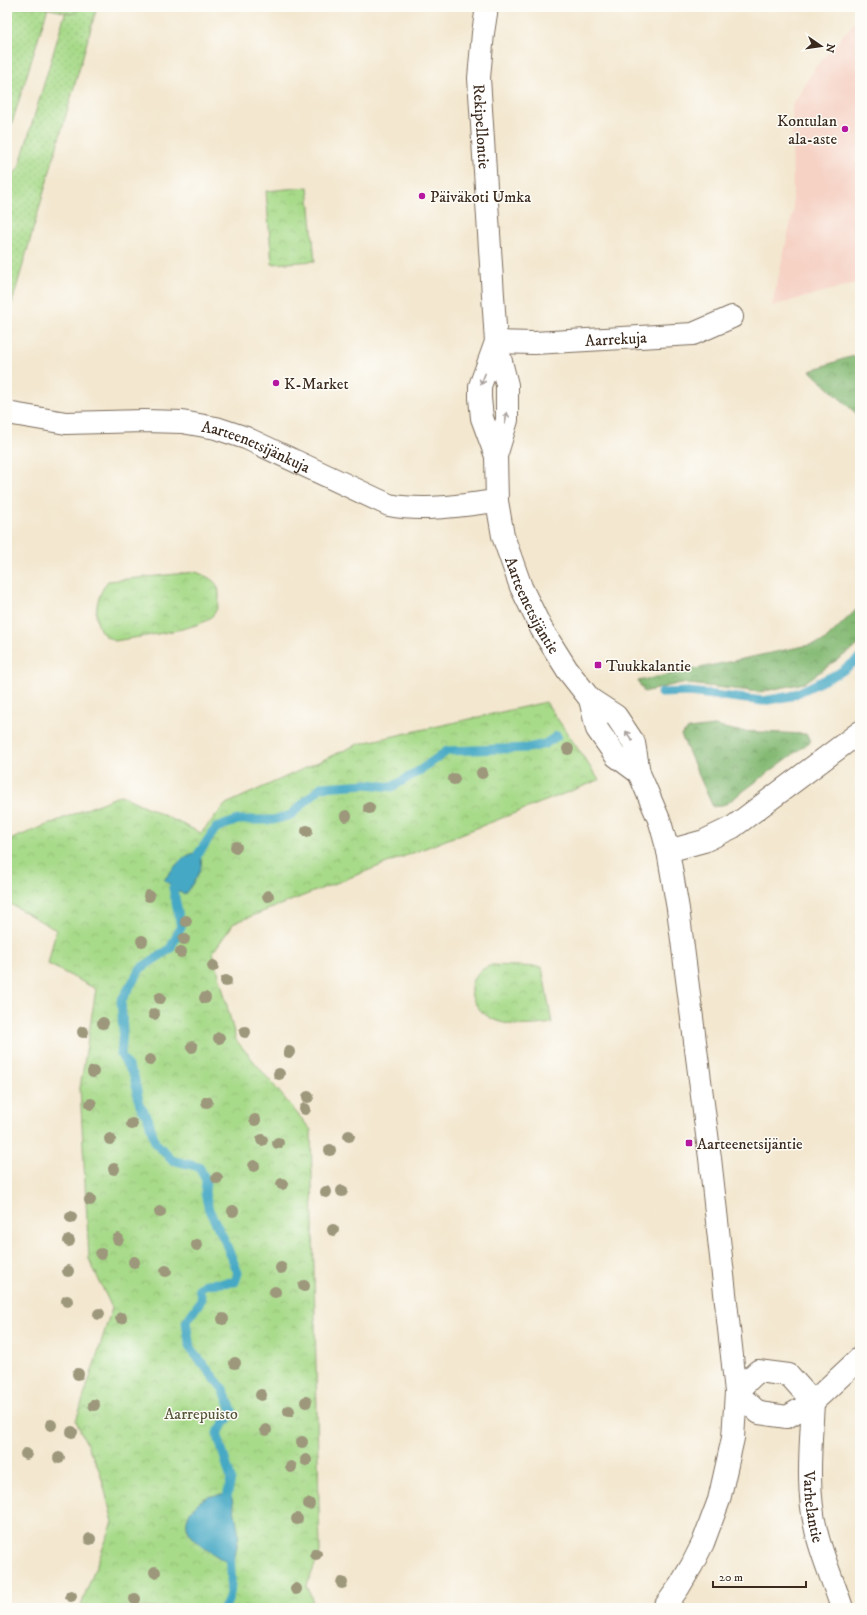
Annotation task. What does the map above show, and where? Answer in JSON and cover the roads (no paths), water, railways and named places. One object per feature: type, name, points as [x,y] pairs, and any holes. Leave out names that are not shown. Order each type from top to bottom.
[{"type":"street","name":"Rekipellontie","points":[[487,7],[479,78],[496,342],[507,385],[507,420],[496,456],[497,501]]},
{"type":"street","name":"Aarrekuja","points":[[496,342],[534,343],[693,334],[732,317]]},
{"type":"street","name":"Aarteenetsijänkuja","points":[[7,413],[66,423],[144,421],[182,422],[216,428],[246,438],[389,505],[405,508],[438,508],[497,501]]},
{"type":"street","name":"Aarteenetsijäntie","points":[[497,501],[502,536],[521,587],[541,628],[568,670],[590,699],[597,729],[616,756],[639,773],[660,822],[668,851],[678,909],[710,1158],[736,1392],[733,1438],[716,1506],[703,1543],[692,1565],[664,1608]]},
{"type":"street","points":[[668,851],[704,841],[733,827],[860,732]]},
{"type":"street","points":[[813,1402],[789,1375],[758,1371],[736,1392],[759,1413],[787,1417],[813,1402],[860,1358]]},
{"type":"street","name":"Varhelantie","points":[[813,1402],[810,1474],[812,1502],[816,1530],[842,1608]]},
{"type":"water","points":[[194,853],[199,856],[201,866],[195,880],[184,895],[164,880],[181,860]]},
{"type":"water","points":[[227,1495],[232,1498],[239,1534],[234,1563],[231,1565],[207,1550],[195,1540],[188,1530],[187,1525],[189,1514],[196,1504],[211,1496]]},
{"type":"waterway","points":[[661,693],[689,692],[763,701],[791,696],[839,673],[860,658]]},
{"type":"waterway","points":[[192,863],[216,828],[238,820],[273,820],[291,815],[321,787],[367,784],[392,787],[419,771],[447,751],[528,748],[545,744],[557,736]]},
{"type":"waterway","points":[[179,877],[173,888],[181,927],[170,949],[141,968],[121,1001],[123,1030],[121,1055],[134,1076],[140,1106],[148,1118],[155,1142],[172,1160],[199,1167],[206,1180],[205,1193],[209,1210],[224,1239],[238,1273],[235,1282],[205,1284],[199,1289],[202,1299],[186,1322],[190,1348],[223,1389],[233,1412],[217,1433],[231,1479],[225,1506]]},
{"type":"waterway","points":[[224,1608],[231,1589],[230,1553]]},
{"type":"place","name":"Kontulan ala-aste","points":[[845,129]]},
{"type":"place","name":"Päiväkoti Umka","points":[[422,196]]},
{"type":"place","name":"K-Market","points":[[276,383]]},
{"type":"place","name":"Tuukkalantie","points":[[598,665]]},
{"type":"place","name":"Aarteenetsijäntie","points":[[689,1143]]},
{"type":"park label","name":"Aarrepuisto","points":[[201,1413]]}]
